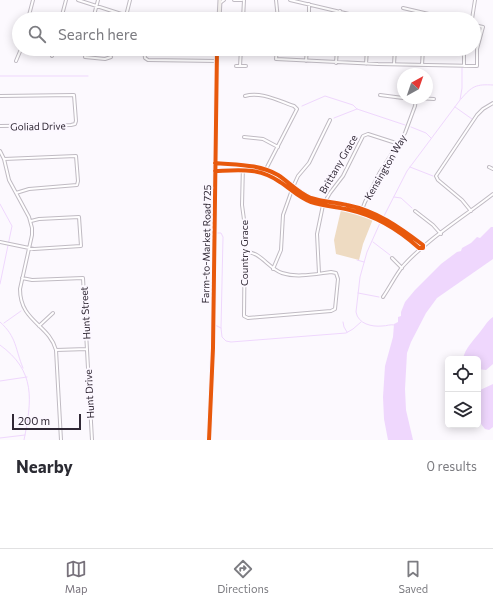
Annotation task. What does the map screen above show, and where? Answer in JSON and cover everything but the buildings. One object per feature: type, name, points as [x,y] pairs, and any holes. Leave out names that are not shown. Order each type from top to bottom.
[{"type":"street","points":[[30,12],[33,0]]},
{"type":"street","points":[[63,12],[66,0]]},
{"type":"street","points":[[78,0],[114,12]]},
{"type":"street","points":[[95,12],[98,0]]},
{"type":"street","points":[[127,12],[130,0]]},
{"type":"street","points":[[219,12],[220,2],[224,0]]},
{"type":"street","points":[[234,0],[243,0],[243,12]]},
{"type":"street","points":[[276,0],[277,12]]},
{"type":"street","points":[[292,0],[344,12]]},
{"type":"street","points":[[473,12],[475,0]]},
{"type":"street","points":[[308,12],[309,4]]},
{"type":"street","points":[[403,8],[420,12]]},
{"type":"street","points":[[16,61],[18,56]]},
{"type":"street","points":[[85,56],[85,58],[105,59],[111,57]]},
{"type":"street","points":[[145,56],[145,58],[151,60],[217,61]]},
{"type":"street","name":"Farm-to-Market Road 725","points":[[209,440],[212,370],[217,56]]},
{"type":"street","points":[[240,66],[241,56]]},
{"type":"street","points":[[276,56],[276,59],[336,63],[477,66],[477,56]]},
{"type":"street","points":[[306,56],[306,61]]},
{"type":"street","points":[[336,56],[336,63]]},
{"type":"street","points":[[366,64],[367,56]]},
{"type":"street","points":[[394,64],[395,56]]},
{"type":"street","points":[[422,65],[423,56]]},
{"type":"street","points":[[464,56],[464,66]]},
{"type":"street","points":[[236,66],[246,66]]},
{"type":"street","points":[[244,96],[252,94],[262,96],[297,108],[297,111],[264,173]]},
{"type":"street","name":"Goliad Drive","points":[[0,96],[74,95],[75,124],[0,126]]},
{"type":"street","points":[[380,95],[397,97]]},
{"type":"street","points":[[471,211],[462,200],[436,177],[477,115],[493,103]]},
{"type":"street","name":"Kensington Way","points":[[361,212],[380,172],[407,130],[415,104]]},
{"type":"street","points":[[273,269],[281,250],[283,215],[293,187],[298,176],[309,163],[330,120]]},
{"type":"street","name":"Brittany Grace","points":[[319,273],[317,234],[323,205],[326,202],[328,195],[341,179],[363,136],[366,134],[399,144]]},
{"type":"street","points":[[244,137],[263,139],[278,147]]},
{"type":"street","points":[[0,151],[4,159],[8,178],[31,221],[32,232],[20,289],[22,306],[28,315],[53,342],[56,350],[61,440]]},
{"type":"street","points":[[4,159],[76,156],[77,185],[28,189],[16,194]]},
{"type":"street","points":[[215,163],[243,165],[265,169],[280,176],[293,187],[311,198],[326,202],[346,204],[377,214],[393,223],[422,245],[423,248]]},
{"type":"street","points":[[226,164],[226,170]]},
{"type":"street","name":"Country Grace","points":[[243,165],[242,205],[245,227],[243,314],[245,317],[248,318],[335,309],[338,279],[337,274],[332,272],[319,273]]},
{"type":"street","points":[[489,167],[493,169]]},
{"type":"street","points":[[215,171],[243,170],[264,173],[277,179],[292,192],[305,200],[361,212],[389,225],[406,236],[419,248],[423,248]]},
{"type":"street","points":[[383,297],[402,268],[423,248],[493,194]]},
{"type":"street","points":[[415,211],[433,225],[441,234]]},
{"type":"street","points":[[0,242],[37,249],[81,246],[79,217],[39,219],[31,221]]},
{"type":"street","points":[[245,252],[255,254],[273,269],[281,273],[292,275],[319,273]]},
{"type":"street","points":[[392,258],[402,268]]},
{"type":"street","name":"Hunt Street","points":[[22,278],[32,280],[83,278],[87,349]]},
{"type":"street","points":[[39,326],[53,313]]},
{"type":"street","points":[[56,350],[87,349]]},
{"type":"street","name":"Hunt Drive","points":[[87,349],[92,440]]},
{"type":"shaded area","points":[[341,210],[353,212],[373,219],[363,244],[359,260],[336,254],[334,240]]},
{"type":"shaded area","points":[[491,227],[493,227],[493,259],[437,298],[426,313],[411,342],[407,353],[405,389],[406,410],[413,440],[388,440],[384,419],[383,397],[385,366],[393,337],[394,324],[398,322],[398,317],[401,316],[405,302],[441,264],[457,252],[461,251],[462,248],[471,243],[477,237],[480,238]]},
{"type":"shaded area","points":[[493,317],[493,364],[486,370],[481,369],[481,356],[464,356],[470,344]]},
{"type":"shaded area","points":[[493,384],[493,427],[489,430],[485,429],[481,424],[481,390]]},
{"type":"waterway","points":[[384,216],[407,171],[460,100],[462,88],[462,68]]},
{"type":"waterway","points":[[0,76],[88,76]]},
{"type":"waterway","points":[[461,99],[468,91],[475,87],[482,85],[493,85]]},
{"type":"waterway","points":[[302,106],[325,96],[353,105],[357,109],[405,125]]},
{"type":"waterway","points":[[455,107],[472,119]]},
{"type":"waterway","points":[[334,118],[357,109]]},
{"type":"waterway","points":[[411,127],[426,133],[431,138]]},
{"type":"waterway","points":[[410,167],[433,176]]},
{"type":"waterway","points":[[394,197],[401,198],[412,208]]},
{"type":"waterway","points":[[0,204],[12,226],[0,284]]},
{"type":"waterway","points":[[380,223],[367,252],[360,277],[356,312],[357,316],[366,324],[378,326],[395,325]]},
{"type":"waterway","points":[[209,226],[212,233]]},
{"type":"waterway","points":[[217,233],[221,233],[223,237],[221,328],[222,337],[226,341],[231,342],[346,333],[361,322]]},
{"type":"waterway","points":[[373,242],[390,255]]},
{"type":"waterway","points":[[357,260],[364,262]]},
{"type":"waterway","points":[[358,293],[379,297]]},
{"type":"waterway","points":[[4,323],[21,311]]},
{"type":"waterway","points":[[0,322],[13,338],[23,368]]},
{"type":"waterway","points":[[343,322],[347,332]]},
{"type":"waterway","points":[[215,325],[221,328]]},
{"type":"waterway","points":[[0,345],[12,355],[26,376],[29,412],[24,440]]},
{"type":"waterway","points":[[0,381],[27,377]]},
{"type":"waterway","points":[[0,438],[25,435]]},
{"type":"cycle path","points":[[209,440],[213,348],[217,56]]},
{"type":"cycle path","points":[[215,163],[256,167],[271,171],[311,198],[358,208],[387,220],[423,245],[423,248],[419,248],[404,235],[387,224],[360,213],[311,202],[299,196],[272,177],[264,174],[249,170],[215,171]]}]
